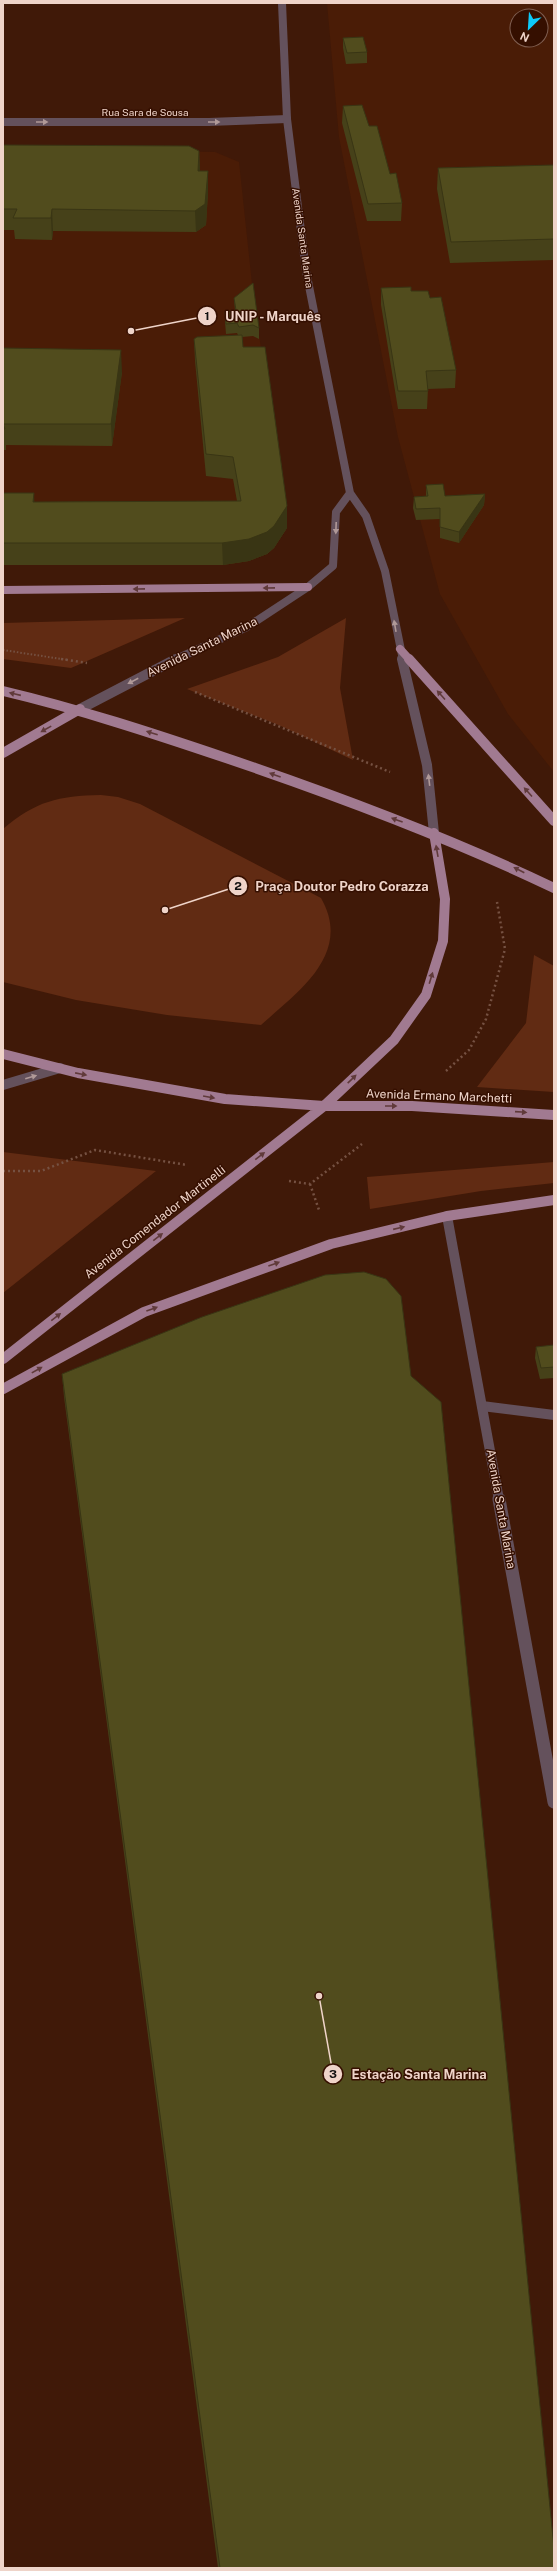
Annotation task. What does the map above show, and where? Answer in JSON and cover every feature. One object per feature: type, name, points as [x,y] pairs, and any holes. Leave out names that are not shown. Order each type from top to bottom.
[{"type":"main road","points":[[3,590],[308,588]]},
{"type":"main road","points":[[400,650],[554,821]]},
{"type":"main road","points":[[3,691],[80,710],[262,770],[434,833],[488,855],[554,888]]},
{"type":"main road","points":[[3,753],[80,710]]},
{"type":"main road","name":"Avenida Comendador Martinelli","points":[[3,1359],[324,1106],[394,1040],[426,995],[443,941],[445,899],[434,833]]},
{"type":"main road","name":"Avenida Ermano Marchetti","points":[[3,1054],[60,1068],[225,1099],[324,1106],[412,1106],[554,1115]]},
{"type":"main road","points":[[3,1389],[144,1312],[331,1244],[447,1216],[554,1200]]},
{"type":"street","name":"Avenida Santa Marina","points":[[282,3],[287,119],[306,271],[350,493],[366,516],[385,571],[400,650],[427,765],[434,833]]},
{"type":"street","name":"Rua Sara de Sousa","points":[[3,122],[222,122],[287,119]]},
{"type":"street","name":"Avenida Santa Marina","points":[[80,710],[188,653],[247,627],[308,588],[333,566],[336,512],[350,493]]},
{"type":"street","points":[[3,1085],[60,1068]]},
{"type":"street","name":"Avenida Santa Marina","points":[[447,1216],[554,1802]]},
{"type":"street","points":[[482,1406],[554,1415]]},
{"type":"path","points":[[3,650],[85,662]]},
{"type":"path","points":[[191,690],[332,746]]},
{"type":"path","points":[[441,1074],[468,1050],[486,1019],[505,949]]},
{"type":"path","points":[[3,1171],[41,1171],[95,1150]]},
{"type":"path","points":[[310,1184],[346,1156]]},
{"type":"shaded area","points":[[327,3],[554,3],[554,772],[508,714],[440,594],[398,437],[339,137]]},
{"type":"shaded area","points":[[3,149],[215,152],[239,162],[253,293],[287,528],[274,548],[267,554],[249,561],[223,565],[3,565]]},
{"type":"shaded area","points":[[185,618],[71,668],[3,659],[3,623]]},
{"type":"shaded area","points":[[346,618],[340,688],[353,760],[281,726],[187,689],[278,657]]},
{"type":"shaded area","points":[[101,795],[118,797],[140,804],[321,898],[329,918],[330,937],[326,954],[317,970],[305,985],[261,1025],[167,1015],[76,1000],[3,982],[3,829],[26,812],[48,802],[72,797]]},
{"type":"shaded area","points":[[534,955],[554,966],[554,1092],[477,1087],[526,1023]]},
{"type":"shaded area","points":[[3,1152],[156,1171],[3,1293]]},
{"type":"shaded area","points":[[554,1162],[554,1183],[481,1191],[370,1209],[367,1177]]},
{"type":"building","points":[[363,37],[367,52],[347,53],[343,38]]},
{"type":"building","points":[[362,105],[369,126],[377,126],[390,174],[396,173],[402,203],[368,204],[343,106]]},
{"type":"building","points":[[3,145],[189,146],[199,151],[198,171],[208,171],[205,204],[195,211],[52,209],[51,218],[13,218],[17,209],[3,209]]},
{"type":"building","points":[[554,165],[554,239],[451,242],[438,168]]},
{"type":"building","points":[[253,283],[259,328],[253,325],[239,327],[237,323],[226,324],[225,312],[236,310],[234,298]]},
{"type":"building","points":[[411,287],[411,291],[428,291],[430,298],[441,297],[456,370],[426,371],[428,391],[398,391],[381,288]]},
{"type":"building","points":[[242,335],[243,347],[265,347],[287,506],[274,526],[267,532],[249,539],[222,543],[3,543],[3,493],[34,493],[33,502],[241,501],[233,457],[206,454],[194,339],[197,337]]},
{"type":"building","points":[[3,348],[121,350],[111,424],[3,424]]},
{"type":"building","points":[[443,484],[445,496],[485,494],[459,532],[440,527],[440,508],[416,509],[414,497],[428,496],[426,485]]},
{"type":"building","points":[[364,1272],[386,1279],[401,1296],[411,1376],[441,1402],[554,2548],[554,2568],[220,2568],[62,1374],[202,1317],[325,1275]]},
{"type":"building","points":[[554,1345],[554,1367],[541,1368],[536,1347]]},
{"type":"place","name":"UNIP - Marquês","points":[[131,331]]},
{"type":"place","name":"Praça Doutor Pedro Corazza","points":[[165,910]]},
{"type":"place","name":"Estação Santa Marina","points":[[319,1996]]}]
